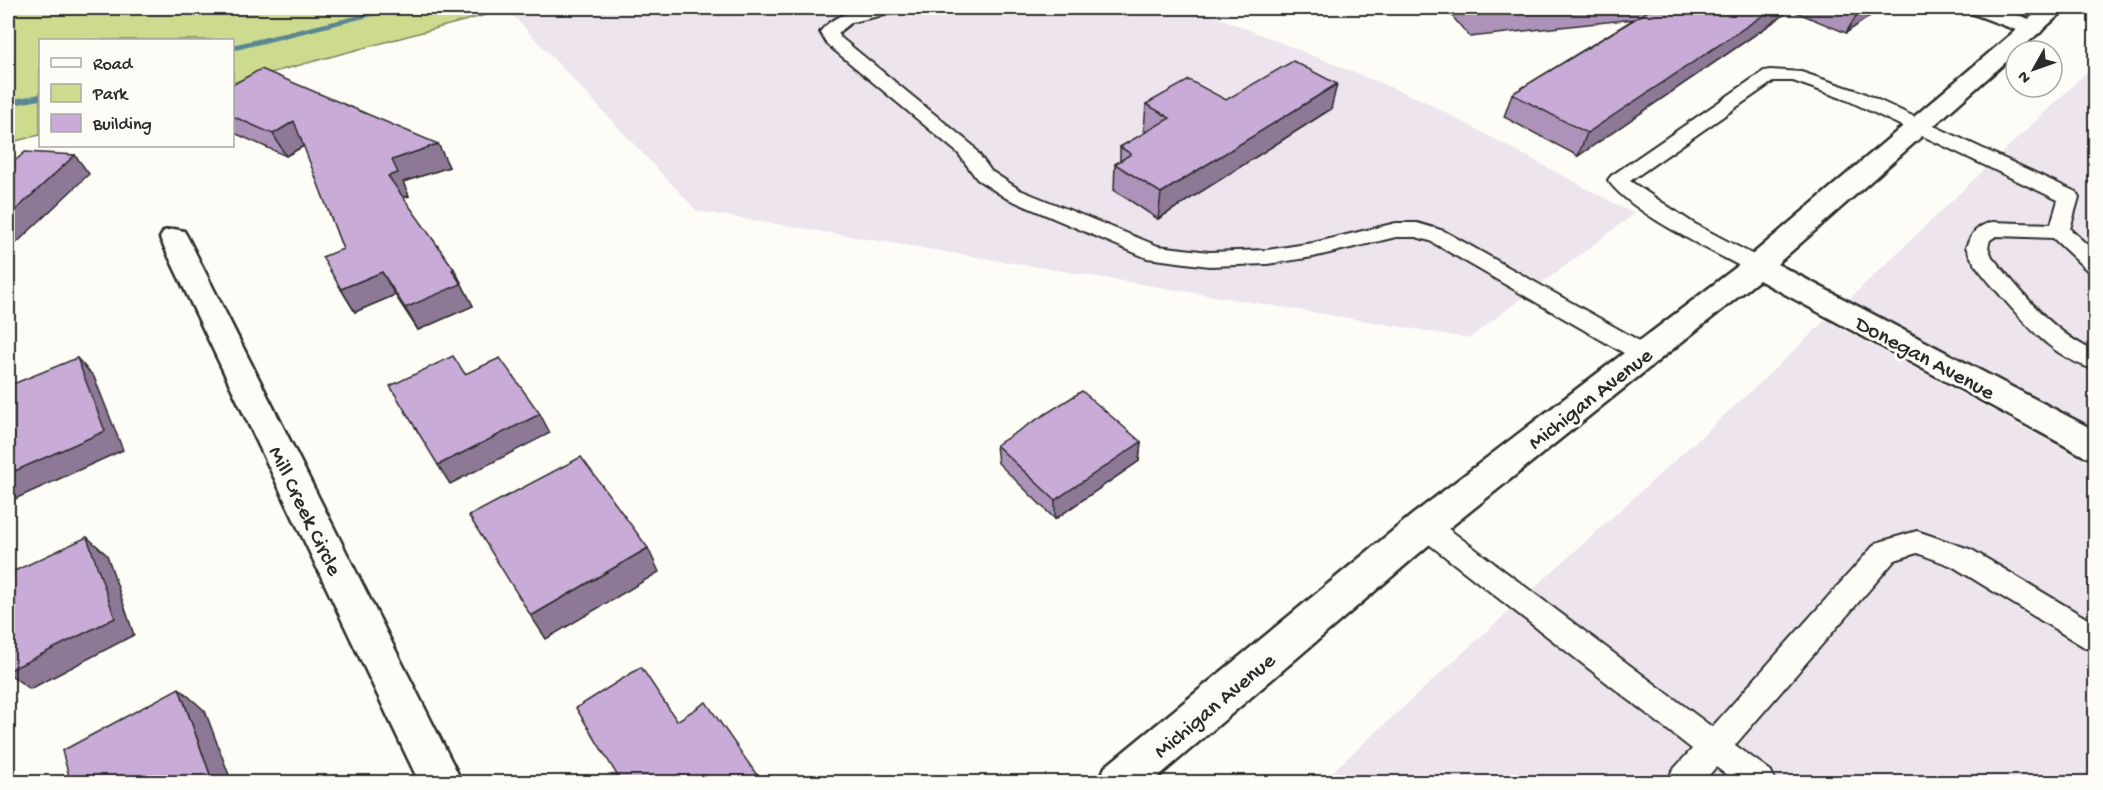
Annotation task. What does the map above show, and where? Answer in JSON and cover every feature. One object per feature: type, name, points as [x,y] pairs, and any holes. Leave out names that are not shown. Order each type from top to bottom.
[{"type":"main road","points":[[1979,8],[2032,28]]},
{"type":"main road","name":"Michigan Avenue","points":[[1120,783],[1425,526],[1756,266],[2055,8]]},
{"type":"main road","name":"Mill Creek Circle","points":[[174,238],[441,783]]},
{"type":"main road","name":"Donegan Avenue","points":[[1756,266],[2096,447]]},
{"type":"lane","points":[[891,8],[846,18],[829,32],[833,39],[965,149],[984,175],[1013,194],[1155,253],[1209,259],[1267,257],[1313,250],[1396,230],[1417,230],[1437,236],[1644,354]]},
{"type":"lane","points":[[1756,266],[1686,228],[1626,190],[1618,180],[1770,75],[1795,76],[1854,96],[1920,125],[2069,197],[2059,231]]},
{"type":"lane","points":[[2096,266],[2059,231],[1992,229],[1981,236],[1977,248],[1982,260],[2044,331],[2067,348],[2096,362]]},
{"type":"lane","points":[[1425,526],[1760,783]]},
{"type":"lane","points":[[1683,783],[1886,550],[1917,542],[1962,558],[2096,639]]},
{"type":"shaded area","points":[[506,8],[1195,8],[1422,100],[1634,214],[1469,338],[697,211]]},
{"type":"shaded area","points":[[2087,72],[2095,76],[2095,428],[1849,299],[2059,99],[2064,99],[2064,94]]},
{"type":"shaded area","points":[[1826,320],[2095,466],[2095,782],[1321,782],[1760,383]]},
{"type":"green space","points":[[8,8],[508,9],[234,83],[234,39],[39,39],[39,135],[8,143]]},
{"type":"building","points":[[1470,8],[1547,8],[1477,15]]},
{"type":"building","points":[[1653,8],[1774,8],[1587,133],[1512,94]]},
{"type":"building","points":[[1293,61],[1337,84],[1161,193],[1115,164],[1131,154],[1120,147],[1170,118],[1146,104],[1189,80],[1226,100]]},
{"type":"building","points":[[261,69],[438,144],[392,160],[398,173],[388,176],[454,269],[452,270],[461,284],[405,308],[382,272],[341,289],[322,257],[343,249],[294,121],[273,134],[234,117],[234,84]]},
{"type":"building","points":[[25,152],[75,155],[8,217],[8,167]]},
{"type":"building","points":[[453,356],[465,374],[500,358],[540,414],[438,465],[390,386]]},
{"type":"building","points":[[77,358],[105,431],[8,474],[8,407],[10,406],[8,386]]},
{"type":"building","points":[[1082,391],[1141,442],[1055,500],[996,445]]},
{"type":"building","points":[[581,457],[648,548],[531,616],[469,516]]},
{"type":"building","points":[[87,537],[115,618],[8,671],[8,574]]},
{"type":"building","points":[[641,667],[677,721],[706,702],[761,781],[759,783],[622,783],[576,708]]},
{"type":"building","points":[[179,688],[213,783],[71,783],[62,751]]},
{"type":"waterway","points":[[234,48],[400,8]]},
{"type":"waterway","points":[[8,103],[39,97]]}]
